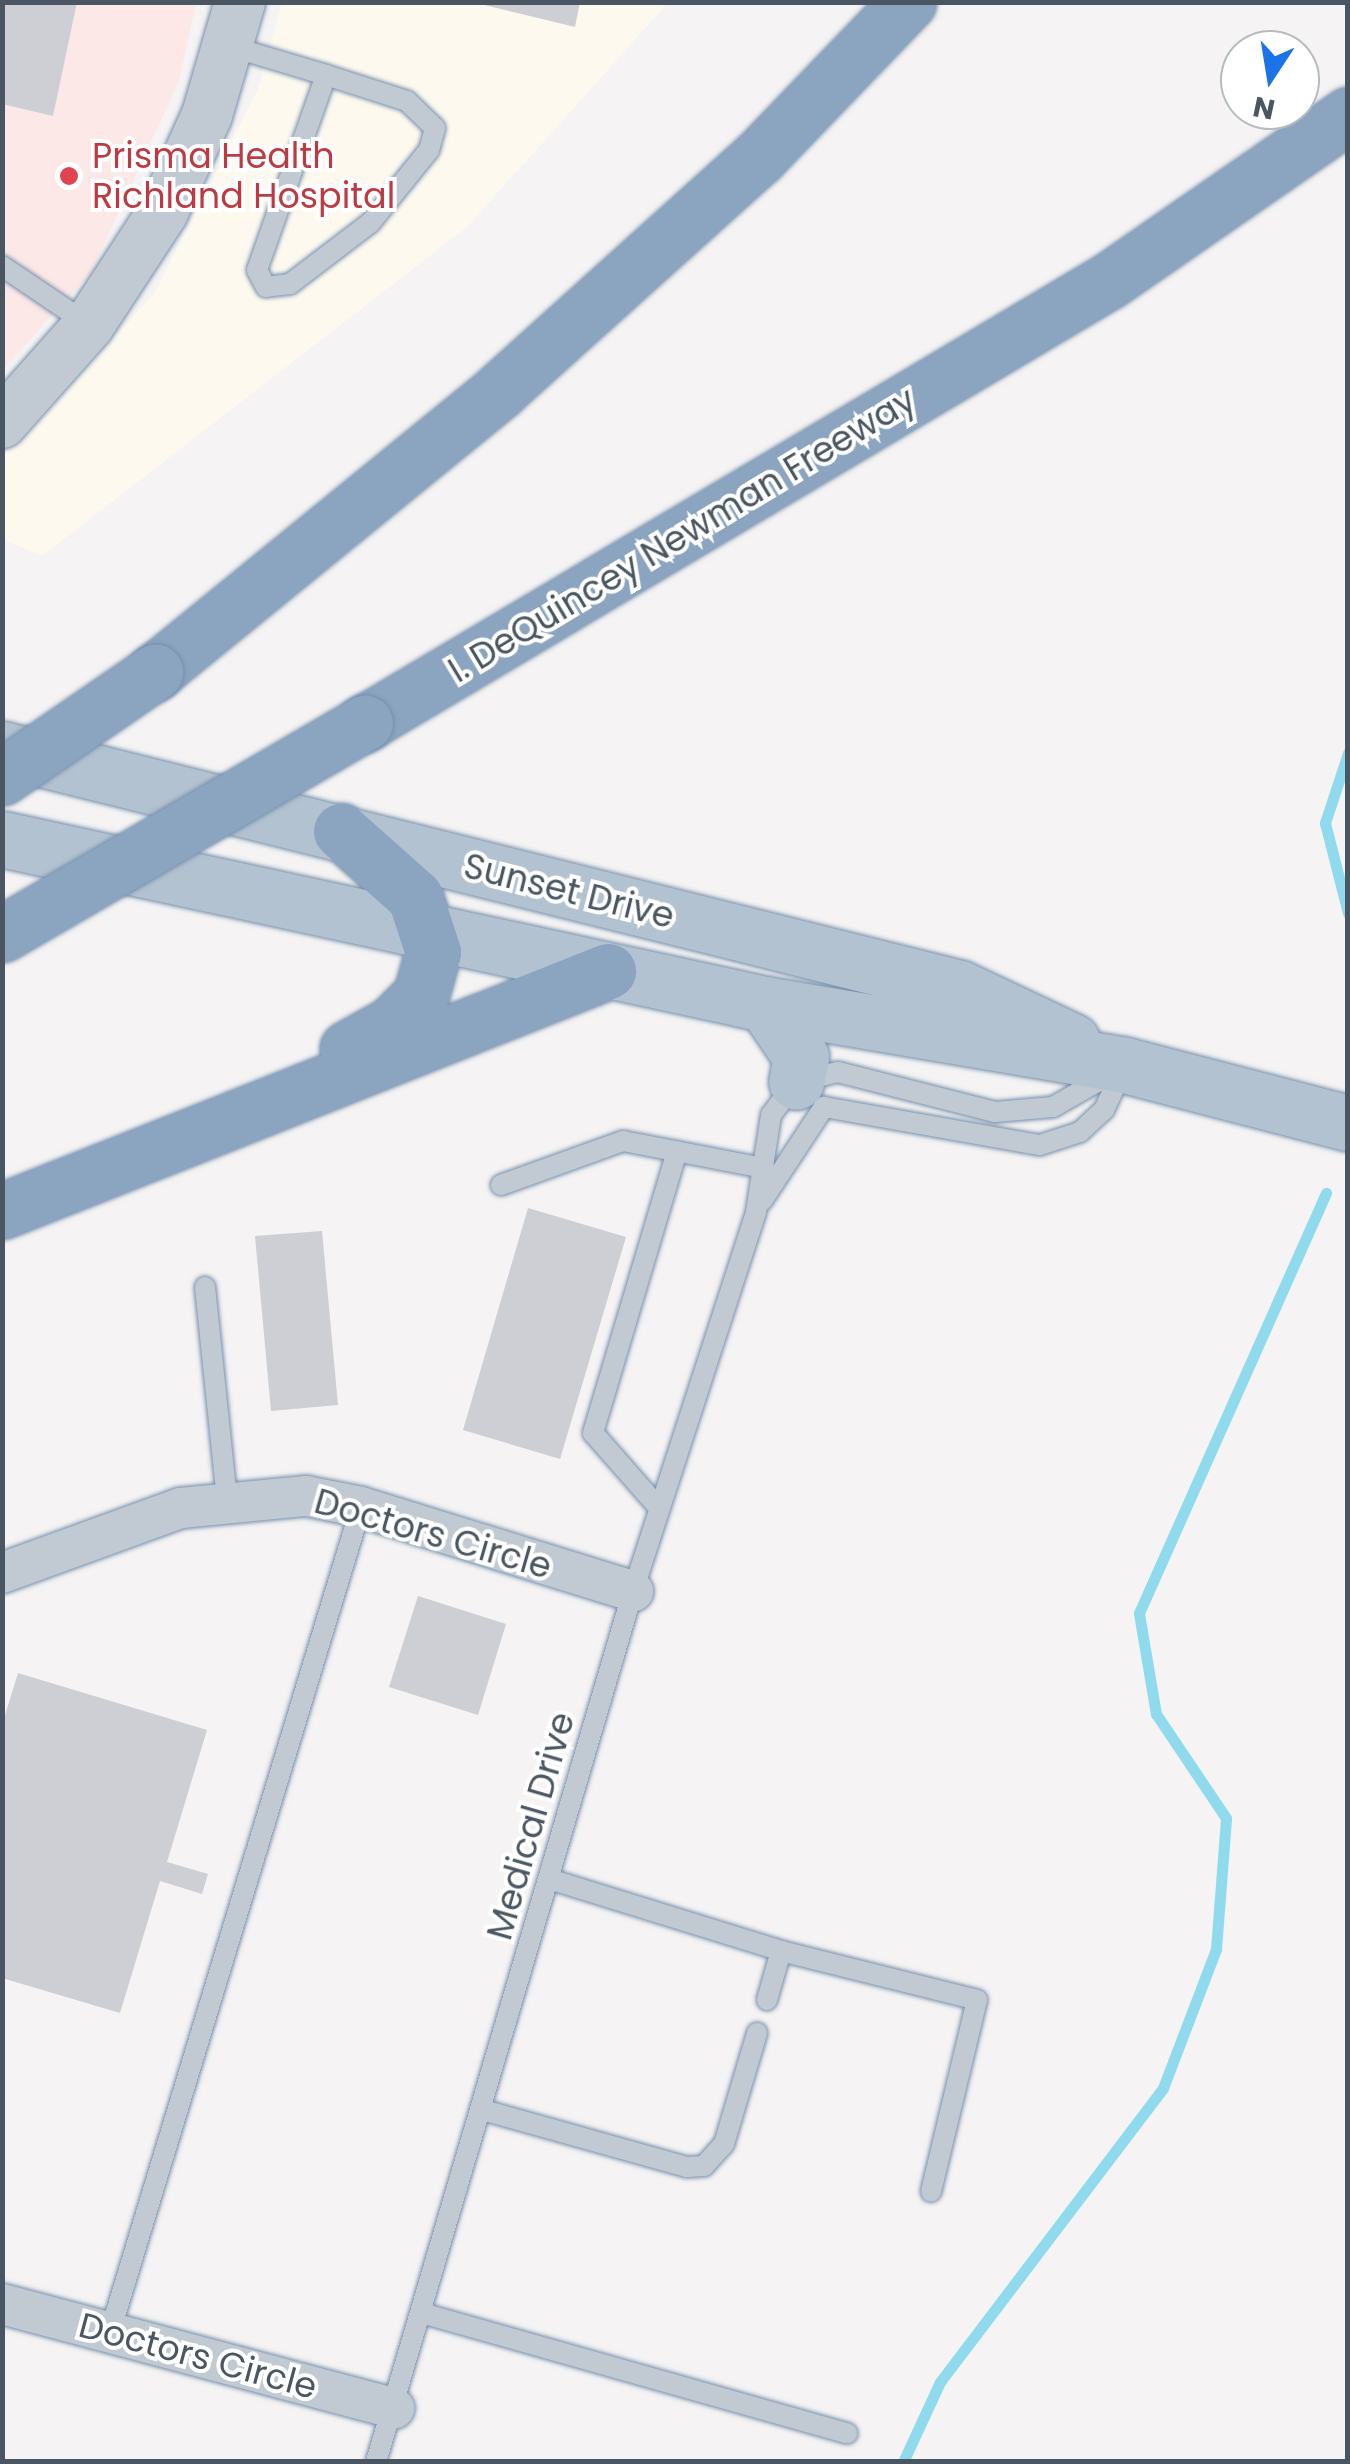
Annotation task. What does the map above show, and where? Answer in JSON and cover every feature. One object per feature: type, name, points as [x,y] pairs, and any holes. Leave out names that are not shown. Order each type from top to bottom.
[{"type":"highway","points":[[2,777],[155,672],[499,391],[759,157],[908,2]]},
{"type":"highway","name":"I. DeQuincey Newman Freeway","points":[[2,934],[365,724],[1110,280],[1348,115]]},
{"type":"highway","points":[[108,1168],[181,1122],[328,1060],[392,1024],[420,995],[432,952],[416,897],[394,872],[341,831]]},
{"type":"highway","points":[[2,1211],[608,971]]},
{"type":"main road","name":"Sunset Drive","points":[[2,749],[960,988],[1125,1066]]},
{"type":"main road","name":"Sunset Drive","points":[[2,840],[765,1004],[1125,1066],[1348,1123]]},
{"type":"main road","points":[[765,1004],[800,1057],[796,1082]]},
{"type":"street","points":[[2,423],[89,324],[172,196],[235,24]]},
{"type":"street","name":"Doctors Circle","points":[[2,1573],[182,1508],[227,1499],[306,1496],[361,1506],[632,1592]]},
{"type":"street","name":"Doctors Circle","points":[[2,2304],[394,2408]]},
{"type":"lane","points":[[235,24],[326,75],[422,108],[434,139],[370,223],[290,284],[266,287],[256,270],[326,75]]},
{"type":"lane","points":[[6,274],[89,324]]},
{"type":"lane","points":[[796,1082],[838,1072],[994,1112],[1053,1107],[1125,1066]]},
{"type":"lane","name":"Medical Drive","points":[[756,1212],[824,1108],[1040,1145],[1080,1132],[1104,1110],[1125,1066]]},
{"type":"lane","name":"Medical Drive","points":[[376,2462],[632,1592],[756,1212],[771,1116],[796,1082]]},
{"type":"lane","points":[[501,1184],[624,1142],[763,1168]]},
{"type":"lane","points":[[658,1508],[593,1433],[677,1152]]},
{"type":"lane","points":[[205,1287],[227,1499]]},
{"type":"lane","points":[[110,2332],[361,1506]]},
{"type":"lane","points":[[549,1879],[781,1951],[976,2000],[931,2192]]},
{"type":"lane","points":[[766,2000],[781,1951]]},
{"type":"lane","points":[[482,2110],[687,2167],[715,2161],[757,2033]]},
{"type":"lane","points":[[422,2313],[847,2433]]},
{"type":"shaded area","name":"Prisma Health Richland Hospital","points":[[3,3],[196,3],[179,81],[91,272],[3,370]]},
{"type":"shaded area","points":[[282,3],[668,3],[467,227],[42,556],[3,539],[2,456],[154,294],[258,89]]},
{"type":"building","name":"Prisma Health Richland Hospital","points":[[2,2],[77,2],[53,116],[2,104]]},
{"type":"building","points":[[472,2],[580,2],[575,27]]},
{"type":"building","points":[[528,1208],[626,1237],[560,1459],[463,1430]]},
{"type":"building","points":[[322,1231],[338,1405],[271,1411],[255,1236]]},
{"type":"building","points":[[418,1596],[506,1624],[478,1715],[389,1687]]},
{"type":"building","points":[[18,1673],[207,1730],[167,1862],[208,1874],[202,1894],[160,1881],[120,2013],[2,1978],[2,1725]]},
{"type":"waterway","points":[[1348,753],[1325,823],[1348,913]]},
{"type":"waterway","points":[[903,2462],[940,2382],[1163,2088],[1216,1949],[1226,1818],[1156,1714],[1139,1613],[1326,1193]]},
{"type":"place","name":"Prisma Health Richland Hospital","points":[[69,176]]}]
